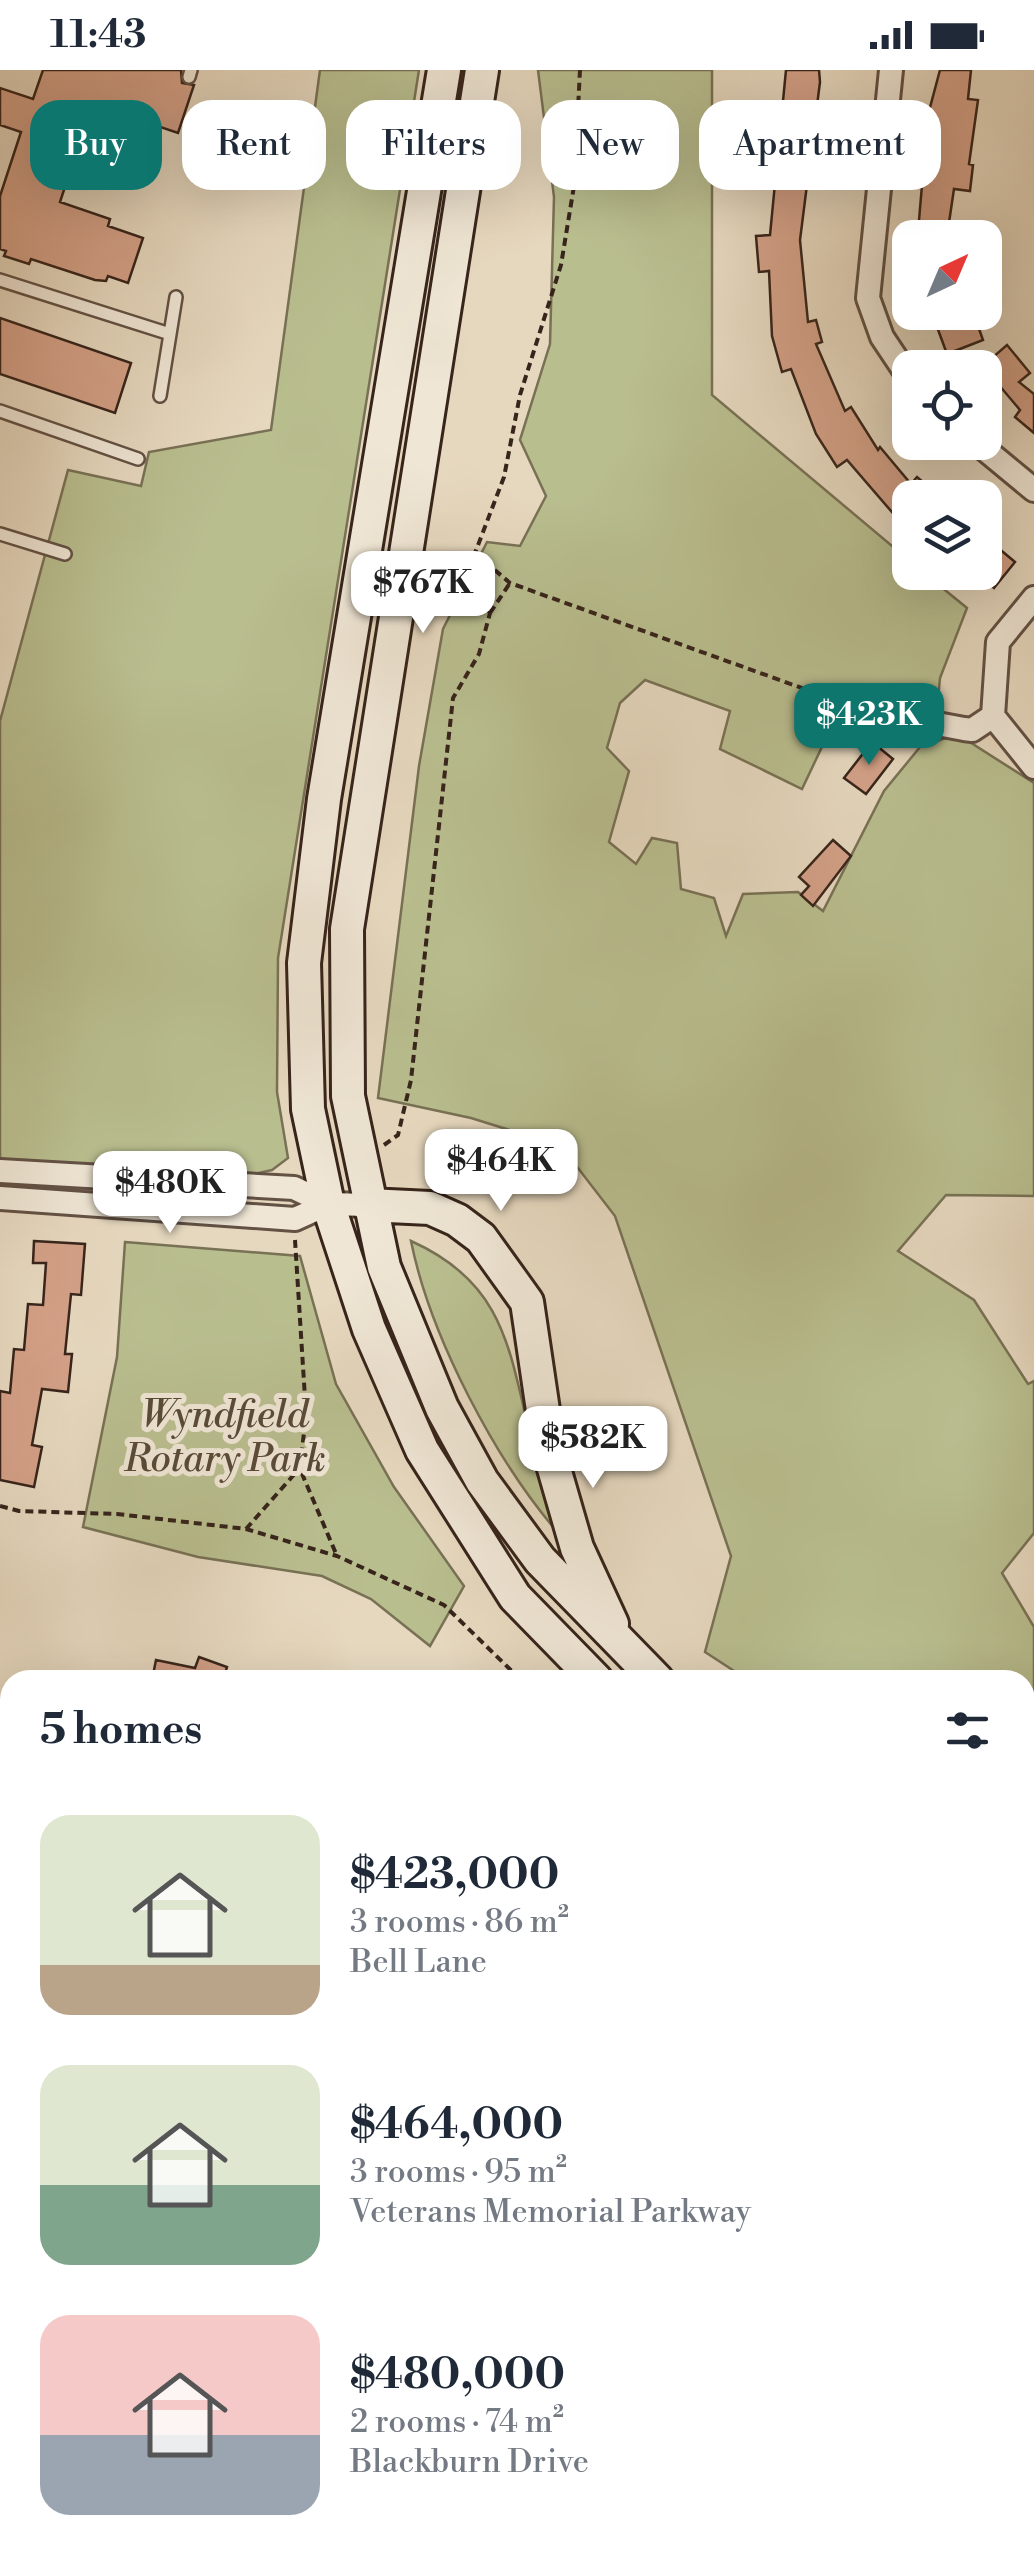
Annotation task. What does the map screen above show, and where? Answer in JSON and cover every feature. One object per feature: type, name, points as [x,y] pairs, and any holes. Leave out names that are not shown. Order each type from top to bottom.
[{"type":"main road","points":[[444,70],[324,799],[304,963],[308,1109],[328,1204],[369,1329],[422,1450],[515,1597],[586,1670]]},
{"type":"main road","points":[[482,70],[347,929],[348,1096],[384,1267],[410,1340],[482,1481],[540,1560],[646,1670]]},
{"type":"main road","points":[[368,1205],[430,1208],[457,1220],[481,1238],[527,1302],[549,1451],[576,1548],[622,1647]]},
{"type":"street","points":[[891,70],[868,298],[882,338],[892,353]]},
{"type":"street","points":[[998,460],[1034,490]]},
{"type":"street","points":[[1034,598],[998,642],[993,716],[1034,767]]},
{"type":"street","points":[[858,709],[964,730],[972,730],[993,716]]},
{"type":"street","points":[[0,1171],[294,1188],[328,1204],[368,1205]]},
{"type":"street","points":[[0,1198],[294,1219],[328,1204]]},
{"type":"lane","points":[[0,280],[170,334]]},
{"type":"lane","points":[[160,396],[176,297]]},
{"type":"lane","points":[[0,411],[138,459]]},
{"type":"lane","points":[[0,534],[65,554]]},
{"type":"path","points":[[490,613],[476,585],[475,553],[504,476],[520,394],[561,265],[574,186],[580,70]]},
{"type":"path","points":[[475,553],[510,583],[858,709]]},
{"type":"path","points":[[361,1162],[398,1135],[412,1080],[453,698],[479,654],[490,613],[510,583]]},
{"type":"path","points":[[294,1219],[306,1397],[300,1468],[337,1556]]},
{"type":"path","points":[[246,1529],[300,1468]]},
{"type":"path","points":[[0,1506],[19,1511],[117,1514],[246,1529],[337,1556],[444,1605],[511,1670]]},
{"type":"green space","points":[[320,70],[419,70],[414,100],[346,100],[346,190],[400,190],[278,958],[277,1092],[288,1158],[272,1170],[249,1175],[0,1163],[0,721],[68,470],[141,486],[149,452],[271,430],[304,190],[326,190],[326,100],[316,100]]},
{"type":"green space","points":[[538,70],[712,70],[712,100],[699,100],[699,190],[712,190],[712,395],[892,546],[892,590],[945,590],[967,608],[940,678],[936,721],[838,713],[802,789],[720,749],[730,711],[645,680],[620,703],[607,748],[629,771],[609,842],[636,864],[652,838],[677,843],[681,889],[714,898],[726,936],[743,894],[798,892],[823,911],[884,791],[920,747],[957,734],[1034,783],[1034,1196],[946,1195],[898,1251],[974,1300],[1028,1384],[1034,1381],[1034,1533],[1002,1573],[1034,1627],[1034,1670],[733,1670],[705,1652],[731,1556],[615,1216],[561,1146],[471,1118],[378,1098],[419,766],[443,629],[487,542],[520,546],[546,496],[520,440],[550,344],[553,190],[679,190],[679,100],[542,100]]},
{"type":"green space","points":[[411,1241],[466,1277],[498,1322],[560,1535],[512,1472],[469,1396],[433,1317]]},
{"type":"green space","name":"Wyndfield Rotary Park","points":[[125,1242],[300,1256],[336,1384],[394,1487],[464,1586],[430,1646],[371,1599],[322,1576],[198,1557],[83,1527],[117,1357]]},
{"type":"building","points":[[43,70],[181,70],[182,83],[194,85],[189,100],[182,100],[178,133],[162,128],[162,100],[30,100],[30,190],[64,190],[60,202],[110,219],[108,226],[143,238],[128,283],[108,276],[106,281],[95,280],[31,259],[29,264],[4,256],[6,251],[0,249],[0,196],[21,132],[0,125],[0,88],[33,99]]},
{"type":"building","points":[[786,70],[819,70],[818,100],[783,100]]},
{"type":"building","points":[[940,70],[971,70],[968,99],[978,100],[969,164],[973,165],[970,191],[954,189],[949,220],[919,220],[922,190],[941,190],[941,100],[932,100]]},
{"type":"building","points":[[774,190],[806,190],[800,240],[808,322],[816,320],[822,342],[816,344],[845,411],[851,407],[878,450],[880,447],[908,480],[892,480],[892,512],[847,460],[837,467],[816,434],[791,369],[782,372],[772,336],[769,271],[759,272],[756,236],[770,235]]},
{"type":"building","points":[[0,318],[131,363],[115,413],[0,374]]},
{"type":"building","points":[[938,330],[979,330],[983,340],[957,350],[946,350]]},
{"type":"building","points":[[1007,345],[1030,373],[1019,382],[1034,394],[1034,433],[1015,417],[1020,410],[1002,389],[1001,350]]},
{"type":"building","points":[[1002,551],[1015,562],[1002,578]]},
{"type":"building","points":[[872,742],[893,759],[866,794],[844,778]]},
{"type":"building","points":[[833,840],[851,856],[813,906],[801,895],[809,886],[799,877]]},
{"type":"building","points":[[34,1241],[85,1244],[81,1295],[71,1294],[65,1354],[72,1354],[68,1392],[42,1389],[32,1445],[42,1447],[34,1487],[0,1480],[0,1391],[10,1393],[14,1349],[24,1350],[28,1304],[43,1305],[46,1263],[33,1263]]},
{"type":"building","points":[[199,1657],[227,1667],[154,1670],[156,1660],[195,1668]]}]
